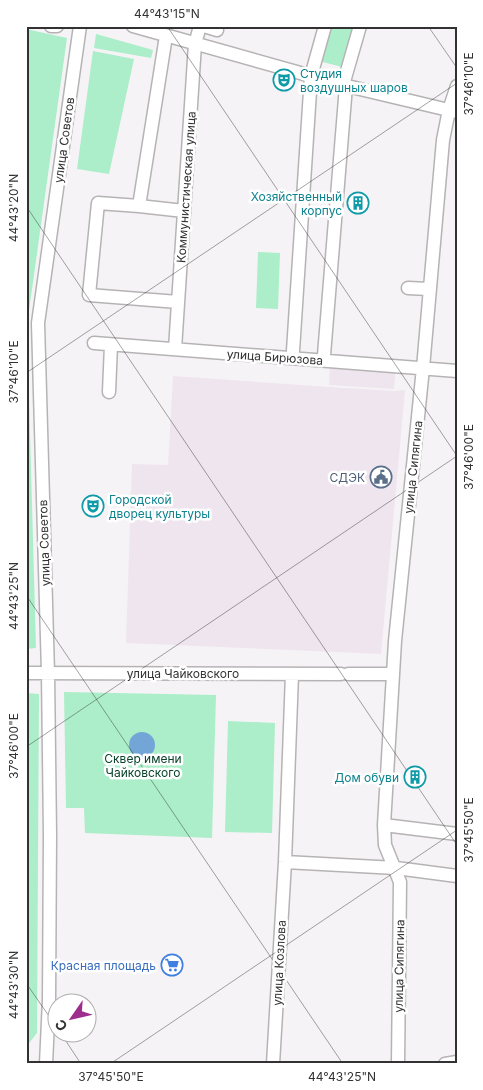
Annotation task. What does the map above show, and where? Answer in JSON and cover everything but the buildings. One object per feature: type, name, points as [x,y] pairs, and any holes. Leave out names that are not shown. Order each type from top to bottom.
[{"type":"street","points":[[51,26],[57,26]]},
{"type":"street","name":"улица Советов","points":[[46,1064],[49,1000],[50,844],[48,672],[38,324],[80,26]]},
{"type":"street","points":[[133,26],[345,86],[453,111]]},
{"type":"street","points":[[202,26],[217,30]]},
{"type":"street","name":"Коммунистическая улица","points":[[175,349],[195,44],[202,26]]},
{"type":"street","points":[[293,351],[311,76],[325,26]]},
{"type":"street","points":[[324,355],[345,86],[360,26]]},
{"type":"street","points":[[138,206],[166,36]]},
{"type":"street","name":"улица Сипягина","points":[[398,1064],[400,882],[396,868],[385,845],[384,825],[392,674],[423,368],[443,140],[453,111],[457,86]]},
{"type":"street","points":[[178,302],[89,295],[98,203],[184,211]]},
{"type":"street","points":[[408,288],[429,289]]},
{"type":"street","name":"улица Бирюзова","points":[[94,343],[457,371]]},
{"type":"street","points":[[108,392],[111,344]]},
{"type":"street","name":"улица Чайковского","points":[[26,673],[292,674],[337,676],[362,680],[392,674]]},
{"type":"street","name":"улица Козлова","points":[[273,1064],[285,862],[292,674]]},
{"type":"street","points":[[384,825],[457,834]]},
{"type":"street","points":[[285,862],[396,868],[457,876]]},
{"type":"street","points":[[445,1064],[457,1062]]},
{"type":"shaded area","points":[[330,361],[396,366],[394,389],[329,385]]},
{"type":"shaded area","points":[[173,376],[394,391],[405,390],[381,654],[126,643],[132,464],[168,465]]},
{"type":"green space","points":[[329,26],[353,26],[342,67],[319,61]]},
{"type":"green space","points":[[26,29],[67,38],[27,325],[36,648],[26,649]]},
{"type":"green space","points":[[96,34],[153,50],[151,58],[94,48]]},
{"type":"green space","points":[[93,51],[134,59],[109,174],[77,169]]},
{"type":"green space","points":[[258,252],[280,253],[278,309],[256,308]]},
{"type":"green space","name":"Сквер имени Чайковского","points":[[64,692],[216,695],[212,838],[85,833],[84,808],[66,808]]},
{"type":"green space","points":[[26,693],[39,694],[37,1033],[26,1047]]},
{"type":"green space","points":[[228,721],[275,723],[272,833],[225,832]]},
{"type":"water","points":[[142,732],[151,736],[155,745],[151,754],[142,758],[133,754],[129,745],[133,736]]},
{"type":"place","name":"Студия воздушных шаров","points":[[284,80]]},
{"type":"place","name":"Хозяйственный корпус","points":[[358,203]]},
{"type":"place","name":"СДЭК","points":[[381,477]]},
{"type":"place","name":"Городской дворец культуры","points":[[93,506]]},
{"type":"place","name":"Дом обуви","points":[[415,777]]},
{"type":"place","name":"Красная площадь","points":[[172,965]]}]
